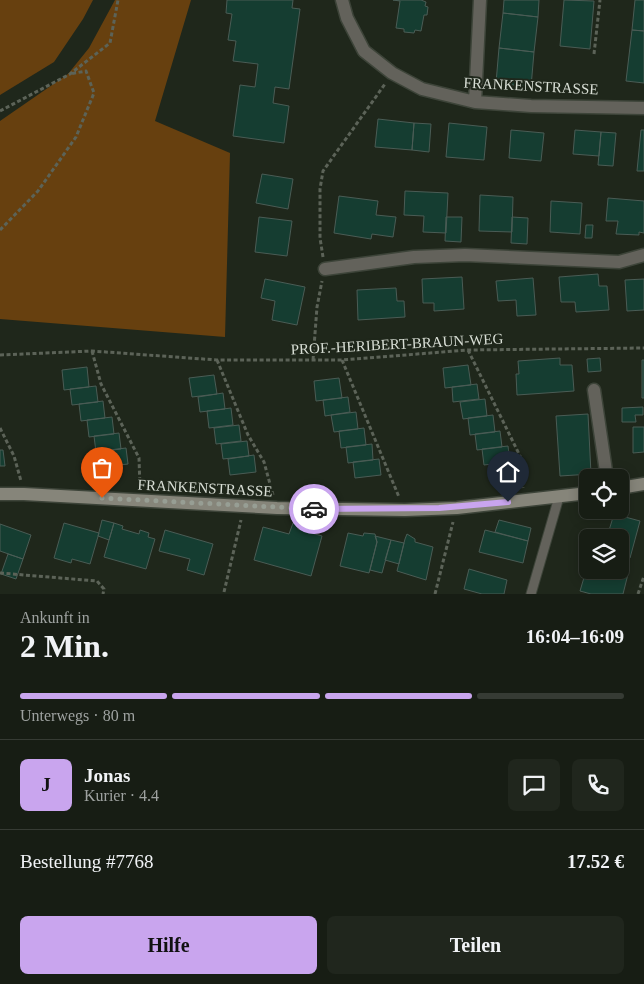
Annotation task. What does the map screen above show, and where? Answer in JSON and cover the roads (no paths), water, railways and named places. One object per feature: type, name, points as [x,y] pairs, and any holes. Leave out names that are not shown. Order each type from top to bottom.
[{"type":"street","name":"FRANKENSTRASSE","points":[[342,0],[347,18],[364,51],[392,73],[422,89],[475,102],[644,108]]},
{"type":"street","points":[[475,102],[480,0]]},
{"type":"street","points":[[325,269],[414,256],[465,255],[619,262],[644,256]]},
{"type":"street","points":[[594,390],[606,469]]},
{"type":"street","points":[[629,486],[644,484]]},
{"type":"street","name":"FRANKENSTRASSE","points":[[0,494],[277,508],[405,510],[456,508],[579,494]]},
{"type":"lane","points":[[531,594],[559,496]]}]
